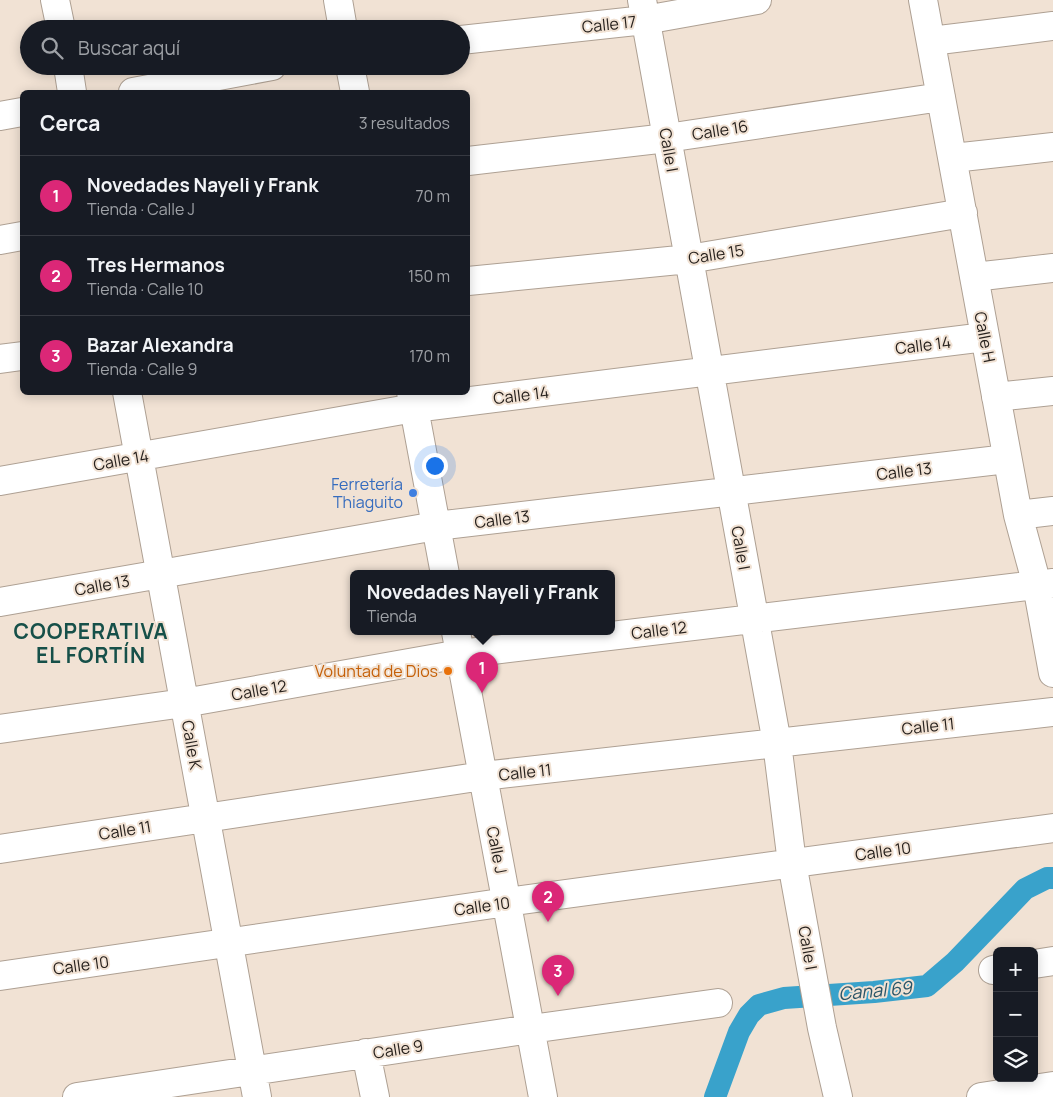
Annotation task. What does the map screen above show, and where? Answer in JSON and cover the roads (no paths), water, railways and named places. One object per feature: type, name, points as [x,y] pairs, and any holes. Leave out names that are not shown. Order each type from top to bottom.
[{"type":"street","points":[[55,0],[58,20]]},
{"type":"street","points":[[338,0],[341,20]]},
{"type":"street","name":"Calle 17","points":[[470,39],[643,10],[757,0]]},
{"type":"street","name":"Calle H","points":[[923,0],[1018,515],[1045,584],[1053,673]]},
{"type":"street","name":"Calle I","points":[[643,10],[777,743],[792,864],[822,1028],[838,1097]]},
{"type":"street","points":[[931,41],[1053,26]]},
{"type":"street","points":[[69,75],[72,90]]},
{"type":"street","points":[[144,90],[224,75]]},
{"type":"street","points":[[352,75],[355,90]]},
{"type":"street","name":"Calle 16","points":[[470,161],[667,138],[941,96]]},
{"type":"street","points":[[0,116],[20,112]]},
{"type":"street","points":[[952,158],[1053,147]]},
{"type":"street","name":"Calle 15","points":[[470,282],[689,259],[963,214]]},
{"type":"street","points":[[0,240],[20,236]]},
{"type":"street","points":[[974,277],[1053,268]]},
{"type":"street","name":"Calle 14","points":[[470,395],[709,372],[985,337]]},
{"type":"street","points":[[0,359],[20,356]]},
{"type":"street","points":[[996,397],[1053,391]]},
{"type":"street","name":"Calle K","points":[[128,395],[257,1097]]},
{"type":"street","name":"Calle 14","points":[[0,481],[139,456],[413,400],[466,395]]},
{"type":"street","points":[[413,400],[444,570]]},
{"type":"street","name":"Calle 13","points":[[0,602],[436,526],[1008,458]]},
{"type":"street","points":[[1018,515],[1053,511]]},
{"type":"street","name":"Calle 12","points":[[615,630],[754,619],[1045,584]]},
{"type":"street","name":"Calle 12","points":[[0,729],[184,703],[458,643],[557,635]]},
{"type":"street","name":"Calle J","points":[[458,643],[543,1097]]},
{"type":"street","name":"Calle 11","points":[[0,849],[483,776],[1053,712]]},
{"type":"street","name":"Calle 10","points":[[0,976],[507,902],[1053,828]]},
{"type":"street","points":[[1038,963],[1053,961]]},
{"type":"street","name":"Calle 9","points":[[77,1097],[366,1053],[718,1003]]},
{"type":"street","points":[[366,1053],[375,1097]]},
{"type":"street","points":[[981,1097],[1053,1086]]},
{"type":"waterway","name":"Canal 69","points":[[715,1097],[739,1032],[749,1015],[759,1005],[784,998],[874,992],[927,986],[955,962],[1025,889],[1047,878],[1053,878]]},
{"type":"place","name":"Ferretería Thiaguito","points":[[413,493]]},
{"type":"place","name":"Voluntad de Dios","points":[[448,671]]},
{"type":"place","name":"Novedades Nayeli y Frank","points":[[482,693]]},
{"type":"place","name":"Tres Hermanos","points":[[548,922]]},
{"type":"place","name":"Bazar Alexandra","points":[[558,996]]},
{"type":"district","name":"COOPERATIVA EL FORTÍN","points":[[91,643]]}]
